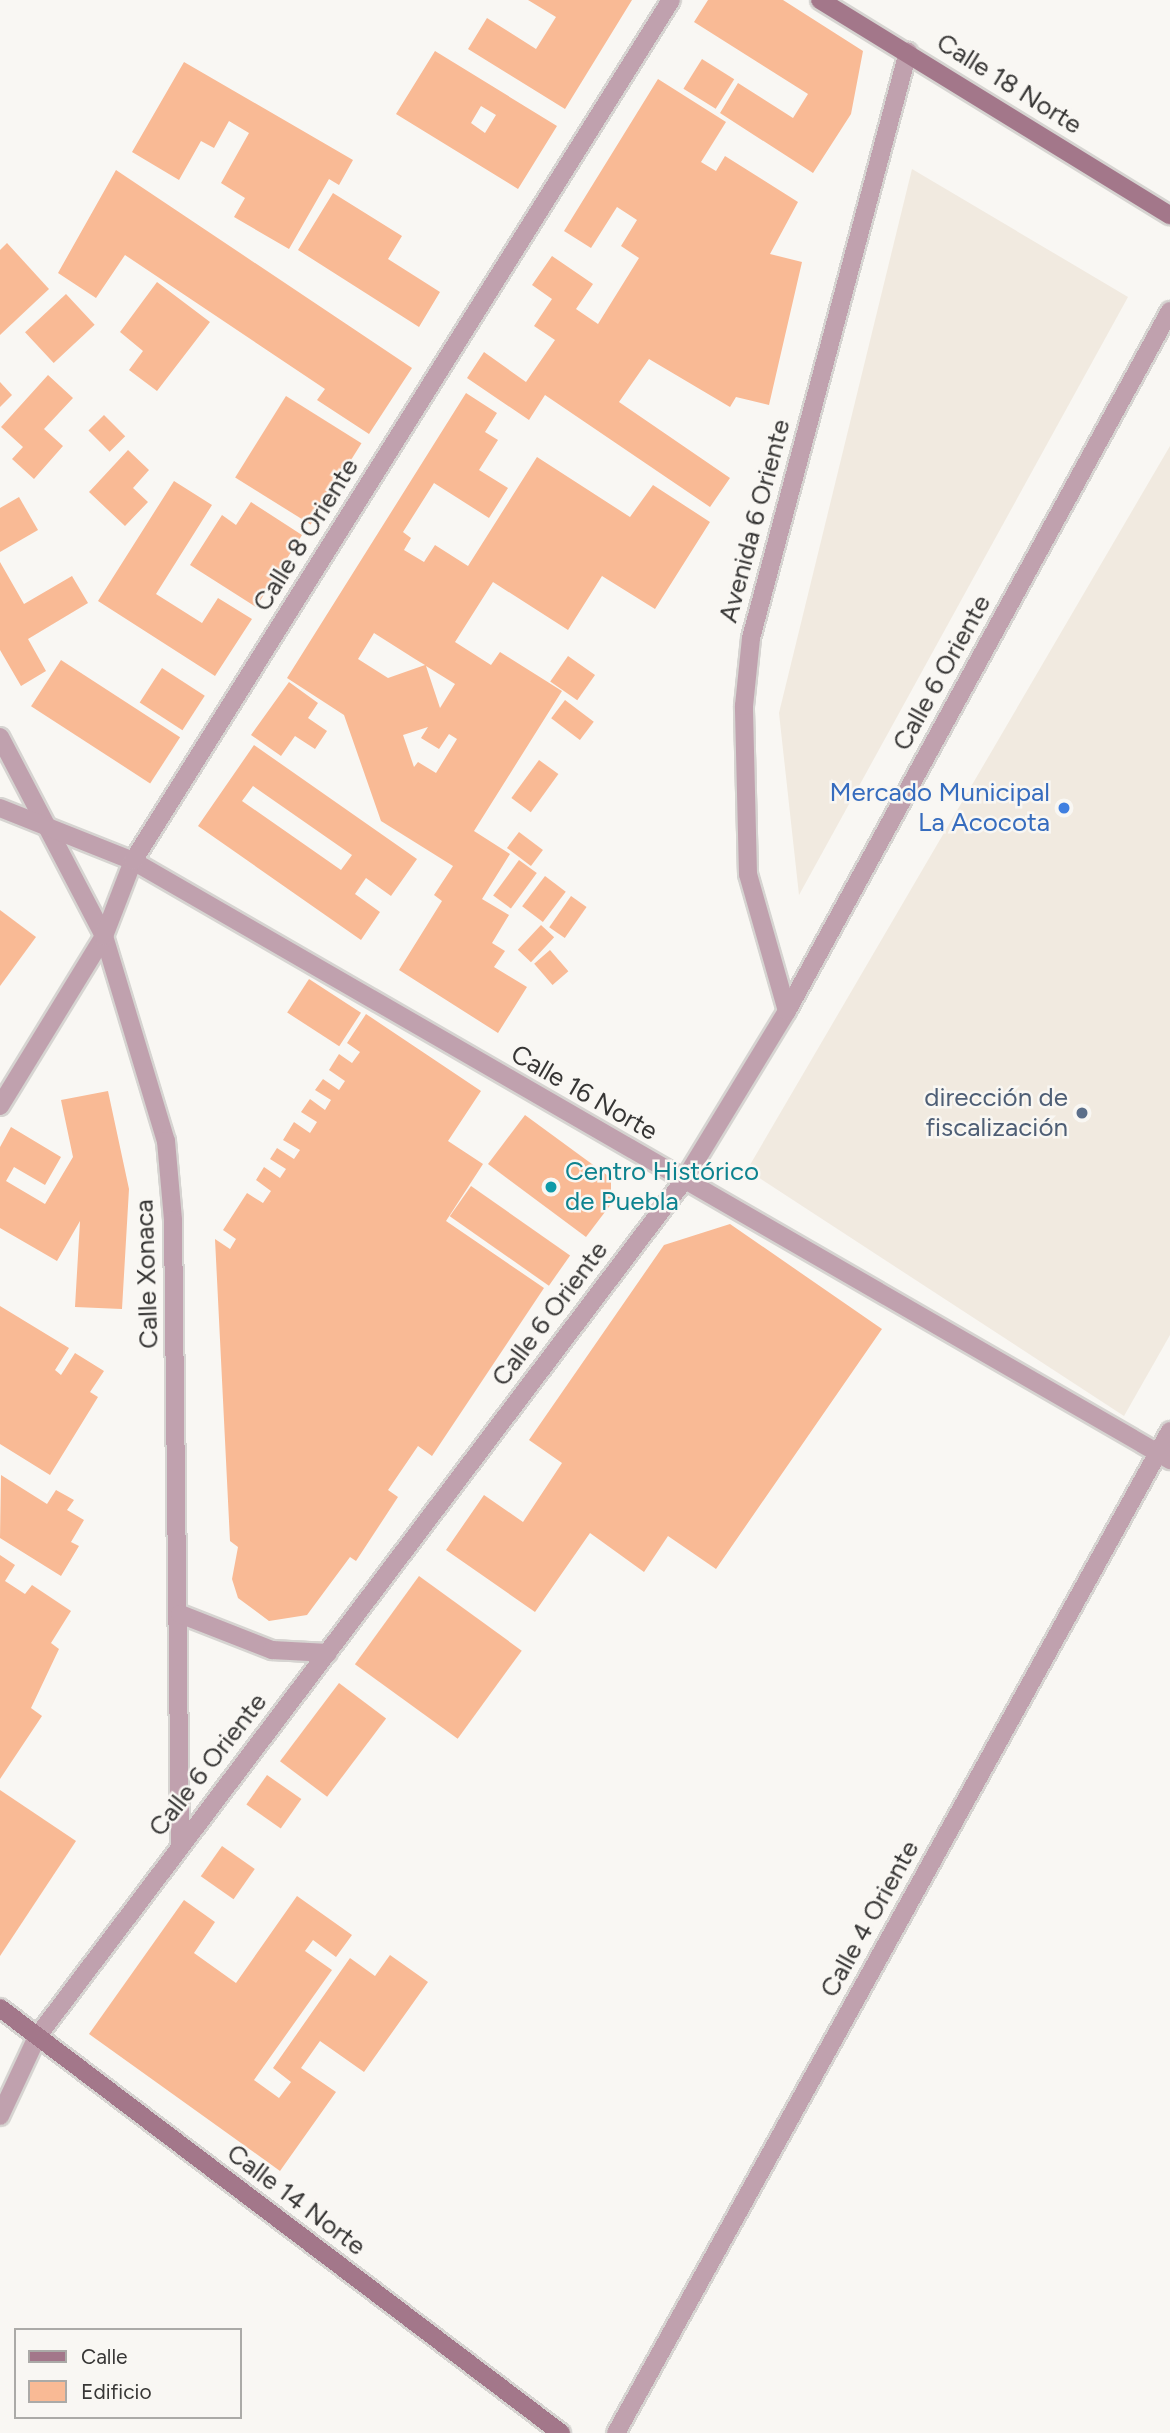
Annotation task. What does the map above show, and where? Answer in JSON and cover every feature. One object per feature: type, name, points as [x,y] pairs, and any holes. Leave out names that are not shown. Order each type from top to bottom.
[{"type":"main road","name":"Calle 18 Norte","points":[[820,0],[1170,215]]},
{"type":"main road","name":"Calle 14 Norte","points":[[0,2008],[561,2433]]},
{"type":"street","name":"Calle 8 Oriente","points":[[0,1106],[104,936],[133,861],[671,0]]},
{"type":"street","name":"Avenida 6 Oriente","points":[[787,1011],[748,874],[744,706],[751,638],[908,52]]},
{"type":"street","name":"Calle 6 Oriente","points":[[0,2116],[37,2037],[180,1844],[328,1653],[683,1182],[787,1011],[1170,311]]},
{"type":"street","name":"Calle Xonaca","points":[[0,737],[104,936],[166,1141],[173,1220],[180,1614],[180,1844]]},
{"type":"street","name":"Calle 16 Norte","points":[[0,808],[133,861],[683,1182],[1164,1457]]},
{"type":"street","name":"Calle 4 Oriente","points":[[616,2433],[1164,1457],[1170,1431]]},
{"type":"street","points":[[180,1614],[272,1650],[328,1653]]},
{"type":"shaded area","points":[[912,169],[1128,297],[799,895],[779,713]]},
{"type":"shaded area","name":"Mercado Municipal La Acocota","points":[[1170,446],[1170,1335],[1124,1416],[747,1170]]},
{"type":"building","points":[[528,0],[632,0],[565,109],[468,49],[487,18],[536,49],[556,17]]},
{"type":"building","points":[[708,0],[783,0],[863,51],[851,114],[813,173],[720,113],[738,83],[793,118],[808,94],[694,22]]},
{"type":"building","points":[[435,51],[557,126],[518,189],[396,114]],"holes":[[[481,106],[496,115],[485,133],[471,123]]]},
{"type":"building","points":[[702,59],[734,79],[716,109],[683,89]]},
{"type":"building","points":[[184,62],[353,160],[339,185],[329,179],[289,249],[234,217],[245,198],[221,183],[249,133],[229,121],[214,148],[201,141],[179,180],[132,152]]},
{"type":"building","points":[[658,79],[726,122],[701,162],[716,171],[725,156],[798,202],[770,254],[802,262],[769,405],[736,397],[730,407],[649,359],[619,402],[730,478],[710,507],[545,395],[529,420],[467,378],[484,352],[526,382],[555,340],[534,326],[552,299],[532,285],[552,256],[593,284],[576,309],[598,324],[639,258],[621,246],[637,220],[617,207],[591,248],[564,231]]},
{"type":"building","points":[[116,170],[412,368],[369,434],[317,400],[325,389],[125,255],[96,298],[58,273]]},
{"type":"building","points":[[333,193],[402,236],[388,259],[440,292],[419,327],[298,250]]},
{"type":"building","points":[[7,243],[49,289],[0,335],[0,250]]},
{"type":"building","points":[[157,282],[210,322],[157,391],[129,370],[143,351],[120,332]]},
{"type":"building","points":[[66,294],[95,325],[54,363],[25,332]]},
{"type":"building","points":[[48,375],[73,398],[44,429],[63,446],[34,479],[12,459],[23,447],[1,427]]},
{"type":"building","points":[[0,382],[12,395],[0,407]]},
{"type":"building","points":[[466,393],[497,413],[485,432],[498,440],[479,470],[508,488],[489,518],[434,483],[403,532],[411,538],[404,550],[424,562],[435,545],[468,566],[537,457],[630,517],[653,485],[710,522],[655,609],[602,576],[568,630],[493,582],[455,642],[491,665],[500,652],[562,691],[474,831],[510,854],[482,899],[509,915],[492,943],[505,951],[494,967],[527,987],[498,1033],[399,970],[442,901],[434,895],[453,866],[381,821],[344,715],[287,678]],"holes":[[[374,633],[415,659],[425,665],[388,678],[358,659]],[[426,666],[455,684],[440,708]],[[428,727],[421,738],[439,749],[449,734],[457,739],[436,773],[418,762],[414,767],[403,735]]]},
{"type":"building","points":[[286,396],[361,443],[311,525],[235,477]]},
{"type":"building","points":[[104,415],[125,436],[110,452],[88,431]]},
{"type":"building","points":[[128,450],[149,470],[133,488],[148,502],[125,526],[89,492]]},
{"type":"building","points":[[174,481],[212,505],[156,594],[202,623],[218,598],[252,619],[215,676],[98,601]]},
{"type":"building","points":[[19,497],[38,530],[0,552],[0,508]]},
{"type":"building","points":[[251,502],[302,535],[256,607],[190,565],[222,515],[236,525]]},
{"type":"building","points":[[0,562],[24,604],[72,576],[88,603],[28,639],[46,671],[21,686],[0,650]]},
{"type":"building","points":[[568,656],[595,675],[577,700],[550,681]]},
{"type":"building","points":[[61,660],[180,737],[150,783],[31,706]]},
{"type":"building","points":[[162,668],[205,696],[182,730],[140,702]]},
{"type":"building","points":[[289,682],[318,703],[308,718],[327,731],[315,749],[295,736],[281,756],[251,735]]},
{"type":"building","points":[[565,700],[594,722],[580,740],[551,718]]},
{"type":"building","points":[[254,745],[417,859],[391,896],[366,878],[355,894],[380,912],[361,940],[198,826]],"holes":[[[253,786],[352,855],[341,870],[242,801]]]},
{"type":"building","points":[[539,760],[558,774],[531,812],[511,798]]},
{"type":"building","points":[[519,832],[543,850],[531,866],[507,848]]},
{"type":"building","points":[[519,860],[537,873],[511,909],[493,896]]},
{"type":"building","points":[[545,876],[566,892],[543,922],[522,906]]},
{"type":"building","points":[[571,896],[587,907],[565,938],[549,927]]},
{"type":"building","points":[[0,910],[36,937],[0,986]]},
{"type":"building","points":[[541,925],[554,937],[531,962],[518,950]]},
{"type":"building","points":[[550,950],[568,971],[553,985],[534,964]]},
{"type":"building","points":[[309,979],[361,1013],[339,1046],[287,1013]]},
{"type":"building","points":[[366,1014],[481,1091],[448,1141],[483,1164],[446,1221],[544,1288],[432,1456],[418,1446],[388,1490],[398,1497],[356,1561],[350,1557],[307,1615],[269,1621],[238,1598],[232,1579],[238,1547],[230,1541],[215,1239],[230,1249],[236,1239],[223,1230],[247,1193],[263,1203],[271,1191],[256,1180],[264,1167],[280,1178],[286,1169],[270,1159],[277,1148],[294,1159],[300,1150],[283,1140],[294,1122],[310,1133],[317,1122],[301,1112],[310,1099],[325,1110],[331,1100],[315,1090],[323,1079],[339,1090],[345,1081],[329,1070],[339,1054],[352,1063],[360,1052],[347,1043]]},
{"type":"building","points":[[108,1091],[129,1189],[122,1309],[75,1307],[80,1221],[57,1261],[0,1228],[0,1147],[11,1127],[61,1157],[45,1185],[14,1167],[6,1181],[45,1204],[73,1157],[61,1100]]},
{"type":"building","points":[[525,1115],[611,1178],[611,1204],[586,1237],[488,1164]]},
{"type":"building","points":[[471,1186],[570,1255],[549,1286],[450,1216]]},
{"type":"building","points":[[730,1224],[882,1329],[716,1569],[668,1536],[644,1572],[590,1533],[535,1612],[446,1550],[484,1495],[523,1522],[562,1463],[529,1440],[664,1245]]},
{"type":"building","points":[[0,1306],[69,1348],[55,1370],[61,1375],[75,1353],[104,1371],[90,1392],[98,1397],[50,1475],[0,1444]]},
{"type":"building","points":[[1,1475],[47,1504],[56,1490],[74,1500],[67,1510],[84,1520],[71,1542],[79,1546],[61,1576],[0,1538]]},
{"type":"building","points":[[0,1555],[15,1565],[5,1581],[25,1594],[32,1585],[71,1611],[51,1643],[59,1649],[31,1708],[42,1716],[0,1779]]},
{"type":"building","points":[[419,1576],[522,1651],[458,1739],[355,1664]]},
{"type":"building","points":[[339,1683],[386,1719],[327,1797],[280,1761]]},
{"type":"building","points":[[267,1775],[301,1799],[281,1829],[246,1804]]},
{"type":"building","points":[[0,1790],[76,1841],[0,1956]]},
{"type":"building","points":[[222,1846],[255,1869],[234,1899],[201,1876]]},
{"type":"building","points":[[297,1896],[352,1935],[336,1957],[313,1940],[305,1951],[332,1970],[254,2080],[279,2098],[291,2082],[273,2068],[350,1958],[375,1976],[390,1955],[428,1982],[364,2072],[320,2041],[301,2068],[336,2092],[280,2171],[89,2034],[184,1900],[215,1922],[194,1953],[236,1983]]},
{"type":"place","name":"Mercado Municipal La Acocota","points":[[1064,808]]},
{"type":"place","name":"dirección de fiscalización","points":[[1082,1113]]},
{"type":"place","name":"Centro Histórico de Puebla","points":[[551,1187]]}]
